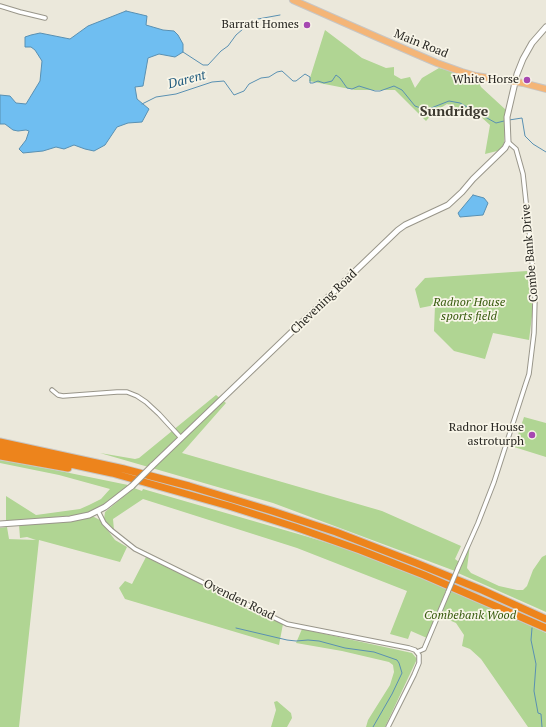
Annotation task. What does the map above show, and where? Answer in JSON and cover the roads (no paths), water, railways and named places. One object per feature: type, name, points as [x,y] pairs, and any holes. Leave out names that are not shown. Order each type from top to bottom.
[{"type":"highway","points":[[1,444],[229,506],[344,544],[451,585],[546,628]]},
{"type":"highway","points":[[1,444],[124,469],[210,492],[286,515],[437,571],[546,619]]},
{"type":"highway","points":[[0,456],[129,479]]},
{"type":"main road","name":"Main Road","points":[[293,0],[437,63],[476,76],[515,82],[546,89]]},
{"type":"main road","points":[[508,142],[507,117],[515,82],[523,59],[532,43],[545,31]]},
{"type":"main road","name":"Chevening Road","points":[[98,511],[112,503],[132,486],[387,240],[405,225],[448,205],[501,153],[508,142]]},
{"type":"main road","points":[[0,524],[70,519],[89,515],[98,511]]},
{"type":"street","points":[[0,6],[45,18]]},
{"type":"street","name":"Combe Bank Drive","points":[[420,659],[494,482],[530,368],[534,333],[535,298],[531,248],[523,174],[516,149],[508,142]]},
{"type":"street","points":[[52,390],[58,395],[63,396],[117,392],[132,394],[151,406],[172,426],[181,438]]},
{"type":"street","name":"Ovenden Road","points":[[98,511],[104,523],[135,549],[287,624],[408,648],[417,652]]},
{"type":"street","points":[[388,727],[414,675],[420,659],[417,652],[424,649]]},
{"type":"water","points":[[126,11],[147,16],[146,25],[163,30],[174,31],[183,44],[183,52],[175,57],[159,54],[148,58],[143,86],[135,87],[137,99],[149,109],[142,122],[128,123],[117,127],[105,145],[94,151],[74,145],[64,149],[56,147],[43,151],[23,153],[19,149],[26,140],[29,131],[13,130],[5,124],[0,124],[0,95],[10,96],[16,103],[26,104],[40,81],[42,61],[35,50],[31,47],[25,47],[25,37],[40,33],[70,39],[88,26]]},
{"type":"water","points":[[473,195],[484,198],[488,203],[483,215],[460,217],[458,213]]},
{"type":"waterway","points":[[183,52],[203,65],[208,65],[228,46],[236,35],[250,23],[258,19],[280,15]]},
{"type":"waterway","name":"Darent","points":[[142,104],[156,97],[176,94],[212,82],[224,81],[234,95],[244,91],[249,84],[282,71],[293,81],[296,81],[305,74],[310,77],[310,83],[318,81],[324,83],[332,81],[336,75],[347,88],[352,89],[359,86],[380,91],[394,86],[402,90],[415,106],[426,110],[449,101],[460,103],[496,123],[504,121]]},
{"type":"waterway","name":"Darent","points":[[509,120],[522,118],[525,136],[533,144],[546,152]]},
{"type":"waterway","points":[[236,628],[287,640],[319,641],[345,648],[374,652],[397,660],[402,673],[373,727]]},
{"type":"waterway","points":[[532,628],[531,640],[536,664],[534,691],[538,713],[541,714],[542,727]]},
{"type":"place","name":"Barratt Homes","points":[[307,25]]},
{"type":"place","name":"White Horse","points":[[527,80]]},
{"type":"place","name":"Radnor House astroturph","points":[[532,435]]},
{"type":"district","name":"Sundridge","points":[[454,112]]},
{"type":"park label","name":"Radnor House sports field","points":[[469,310]]},
{"type":"park label","name":"Combebank Wood","points":[[470,616]]}]
